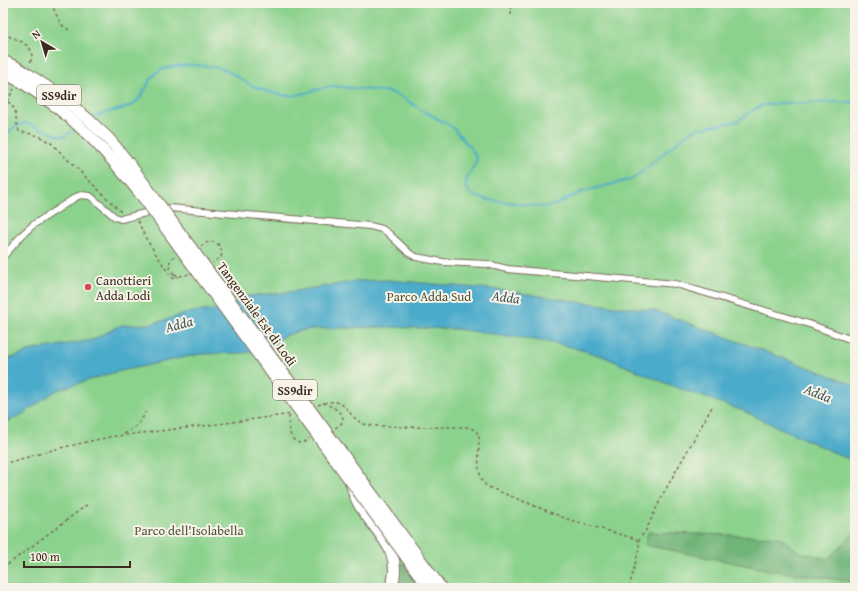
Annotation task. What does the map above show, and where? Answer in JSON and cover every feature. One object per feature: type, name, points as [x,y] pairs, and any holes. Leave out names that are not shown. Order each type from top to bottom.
[{"type":"highway","name":"SS9dir","points":[[3,61],[11,72],[56,92],[85,124],[120,153],[146,195]]},
{"type":"highway","name":"Tangenziale Est di Lodi","points":[[146,195],[429,588]]},
{"type":"highway","name":"Tangenziale Est di Lodi","points":[[146,195],[440,588]]},
{"type":"highway","points":[[351,481],[356,498],[386,541],[393,555],[395,569],[391,588]]},
{"type":"street","points":[[3,258],[23,234],[34,225],[81,195],[90,196],[118,219],[128,218],[157,210],[176,208],[370,226],[382,229],[388,233],[409,253],[416,257],[444,262],[487,264],[507,269],[676,284],[809,324],[855,341]]},
{"type":"path","points":[[51,3],[61,23],[65,28],[70,30]]},
{"type":"path","points":[[511,16],[512,3]]},
{"type":"path","points":[[3,98],[16,110],[18,129],[21,132],[39,136],[51,144],[128,218]]},
{"type":"path","points":[[135,216],[145,238],[171,277],[175,279],[178,276]]},
{"type":"path","points":[[201,250],[204,244],[211,241],[218,244],[222,251]]},
{"type":"path","points":[[316,405],[331,401],[340,402],[362,422],[374,425],[471,428],[476,430],[479,435],[479,475],[483,484],[567,519],[633,538],[638,541],[640,546],[629,588]]},
{"type":"path","points":[[323,403],[337,409],[342,414],[342,420],[339,426],[332,428]]},
{"type":"path","points":[[638,541],[646,530],[666,488],[712,407]]},
{"type":"path","points":[[123,436],[143,419],[145,412]]},
{"type":"path","points":[[3,464],[60,448],[110,437],[297,412]]},
{"type":"path","points":[[290,433],[288,419],[291,414]]},
{"type":"path","points":[[3,568],[88,504]]},
{"type":"green space","name":"Parco Adda Sud","points":[[3,3],[855,3],[855,588],[3,588]]},
{"type":"green space","points":[[648,532],[780,537],[799,552],[828,559],[855,532],[855,582],[769,570],[645,545]]},
{"type":"green space","points":[[403,562],[422,588],[398,588],[403,578]]},
{"type":"water","name":"Adda","points":[[389,280],[502,290],[586,303],[653,310],[840,379],[855,386],[855,462],[741,410],[675,387],[602,356],[564,345],[456,329],[383,327],[312,329],[299,331],[284,336],[261,351],[200,354],[112,373],[57,390],[23,414],[3,424],[3,361],[33,350],[92,340],[121,325],[151,324],[191,312],[224,309],[247,296],[282,293],[358,281]]},
{"type":"waterway","points":[[93,118],[97,115],[130,106],[135,103],[143,93],[156,73],[167,68],[184,65],[221,69],[253,86],[289,96],[333,86],[389,92],[400,96],[452,127],[470,147],[477,159],[466,180],[466,188],[470,193],[477,197],[489,200],[546,207],[555,205],[581,192],[633,179],[687,134],[696,129],[738,121],[763,105],[782,103],[855,102]]},
{"type":"waterway","points":[[3,138],[15,126],[26,123],[60,136],[65,136],[76,129]]},
{"type":"place","name":"Canottieri Adda Lodi","points":[[88,287]]},
{"type":"park label","name":"Parco dell'Isolabella","points":[[189,530]]}]
